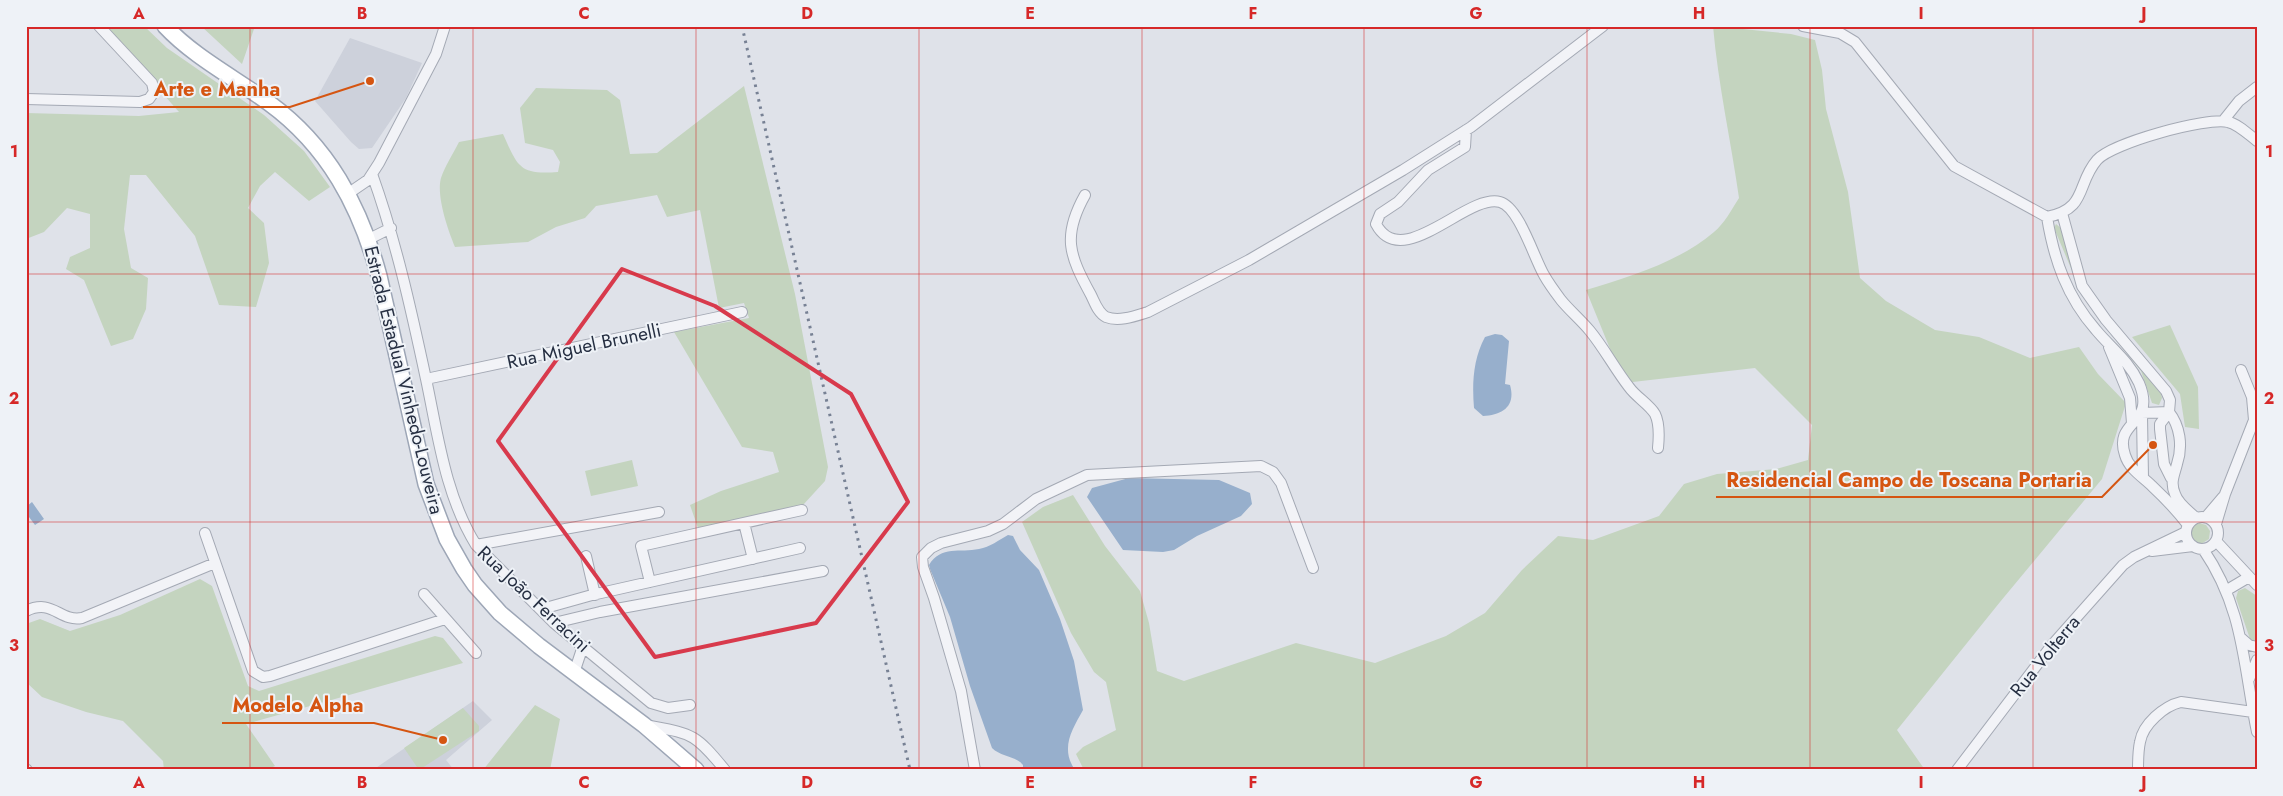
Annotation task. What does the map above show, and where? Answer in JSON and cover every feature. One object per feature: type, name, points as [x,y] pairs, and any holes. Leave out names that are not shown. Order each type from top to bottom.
[{"type":"main road","name":"Estrada Estadual Vinhedo-Louveira","points":[[164,26],[181,41],[270,103],[299,127],[325,156],[349,193],[369,239],[388,312],[426,484],[447,539],[464,569],[487,599],[539,646],[644,725],[696,770]]},
{"type":"street","points":[[26,99],[140,102],[149,99],[154,92],[152,82],[99,26]]},
{"type":"street","points":[[349,193],[372,174],[436,54],[446,26]]},
{"type":"street","points":[[1086,195],[1072,223],[1070,235],[1071,254],[1100,312],[1115,319],[1130,318],[1148,312],[1249,260],[1403,170],[1466,130],[1603,26]]},
{"type":"street","points":[[1803,26],[1840,33],[1855,42],[1954,166],[2047,217],[2062,213],[2077,202],[2097,160],[2106,152],[2126,143],[2199,123],[2223,121],[2231,122],[2257,141]]},
{"type":"street","points":[[2223,121],[2238,101],[2257,87]]},
{"type":"street","points":[[1466,130],[1465,147],[1428,170],[1398,202],[1380,214],[1376,224],[1382,235],[1394,241],[1412,237],[1490,201],[1502,202],[1509,208],[1523,230],[1544,275],[1562,300],[1590,332],[1630,389],[1655,414],[1659,435],[1658,448]]},
{"type":"street","name":"Rua João Ferracini","points":[[372,174],[391,228],[449,486],[461,519],[476,545],[554,623],[651,703],[668,708],[690,705]]},
{"type":"street","points":[[2062,213],[2082,286],[2106,320],[2159,380],[2170,400],[2169,412],[2160,424],[2164,464],[2171,478],[2175,496],[2194,523]]},
{"type":"street","points":[[2047,217],[2054,253],[2068,290],[2078,308],[2094,328],[2123,357],[2134,374],[2142,394],[2143,478]]},
{"type":"street","points":[[369,239],[391,228]]},
{"type":"street","points":[[2068,290],[2082,286]]},
{"type":"street","name":"Rua Miguel Brunelli","points":[[426,379],[742,312]]},
{"type":"street","points":[[2094,328],[2106,320]]},
{"type":"street","points":[[2104,340],[2124,380],[2130,398],[2132,423]]},
{"type":"street","points":[[2198,548],[2213,545],[2216,541],[2218,530],[2216,524],[2225,494],[2254,420],[2252,397],[2241,370]]},
{"type":"street","points":[[2169,412],[2142,414],[2132,423],[2127,428],[2123,439],[2125,456],[2130,466],[2174,508],[2194,523],[2216,524]]},
{"type":"street","points":[[2169,412],[2177,423],[2179,446],[2178,462],[2171,478]]},
{"type":"street","points":[[975,770],[961,691],[923,567],[922,557],[931,548],[941,543],[988,531],[1003,524],[1036,499],[1087,475],[1261,466],[1273,472],[1281,483],[1314,568]]},
{"type":"street","points":[[2225,494],[2194,523],[2187,538],[2198,548],[2227,590],[2241,638],[2257,732]]},
{"type":"street","points":[[650,582],[641,546],[802,510]]},
{"type":"street","points":[[476,545],[659,512]]},
{"type":"street","points":[[744,523],[753,559]]},
{"type":"street","name":"Rua Volterra","points":[[1957,770],[2052,645],[2124,565],[2194,523]]},
{"type":"street","points":[[204,533],[253,670],[263,677],[280,674],[445,619]]},
{"type":"street","points":[[2216,541],[2257,585]]},
{"type":"street","points":[[542,609],[800,548]]},
{"type":"street","name":"Rua Volterra","points":[[2143,552],[2198,548]]},
{"type":"street","points":[[586,556],[595,595]]},
{"type":"street","points":[[26,611],[44,606],[70,618],[82,618],[215,563]]},
{"type":"street","points":[[554,623],[600,612],[823,571]]},
{"type":"street","points":[[2227,590],[2248,577]]},
{"type":"street","points":[[424,594],[476,654]]},
{"type":"street","points":[[2241,638],[2249,645],[2257,647]]},
{"type":"street","points":[[574,673],[583,646]]},
{"type":"street","points":[[2249,680],[2257,660]]},
{"type":"street","points":[[2138,770],[2140,741],[2143,732],[2171,704],[2181,702],[2253,712]]},
{"type":"street","points":[[644,725],[694,736],[703,743],[726,770]]},
{"type":"highlighted area","points":[[622,269],[715,306],[851,394],[908,502],[816,623],[655,657],[498,441]]},
{"type":"shaded area","points":[[350,38],[422,63],[406,98],[372,148],[359,149],[315,101]]},
{"type":"shaded area","points":[[473,701],[492,720],[446,760],[454,770],[373,770]]},
{"type":"green space","points":[[103,26],[144,26],[167,48],[264,115],[304,151],[330,187],[309,201],[275,172],[260,186],[248,208],[264,223],[269,263],[256,307],[219,305],[195,236],[146,175],[130,175],[124,229],[131,268],[148,278],[146,309],[133,339],[111,346],[84,280],[66,269],[70,257],[90,248],[90,214],[67,208],[44,232],[26,239],[26,113],[139,116],[179,112]]},
{"type":"green space","points":[[201,26],[255,26],[242,64]]},
{"type":"green space","points":[[1713,26],[1791,34],[1815,40],[1822,70],[1826,109],[1848,192],[1860,278],[1886,301],[1935,330],[1979,337],[2030,358],[2079,347],[2098,374],[2126,403],[2102,479],[1897,730],[1925,770],[1084,770],[1076,754],[1083,747],[1116,730],[1106,682],[1094,672],[1071,633],[1022,522],[1043,507],[1073,495],[1105,546],[1140,591],[1149,623],[1157,671],[1184,681],[1296,643],[1375,663],[1446,636],[1485,613],[1522,570],[1558,536],[1593,540],[1659,516],[1684,484],[1717,474],[1776,469],[1808,460],[1812,425],[1755,368],[1624,383],[1586,290],[1653,267],[1700,243],[1718,229],[1739,198]]},
{"type":"green space","points":[[744,86],[795,294],[828,467],[825,481],[803,505],[698,528],[690,505],[721,491],[779,472],[773,452],[742,447],[674,332],[749,318],[744,303],[719,308],[700,210],[667,217],[657,195],[596,206],[585,218],[556,227],[528,242],[455,247],[444,213],[440,185],[441,178],[459,142],[503,134],[512,154],[527,170],[545,173],[558,172],[560,162],[553,150],[525,143],[520,108],[536,88],[607,90],[620,100],[630,154],[657,153]]},
{"type":"green space","points":[[2056,224],[2062,229],[2073,273],[2054,228]]},
{"type":"green space","points":[[2170,325],[2198,387],[2199,429],[2185,427],[2180,394],[2132,337]]},
{"type":"green space","points":[[2105,327],[2160,390],[2162,398],[2159,405],[2152,403],[2141,371]]},
{"type":"green space","points":[[632,460],[638,486],[591,496],[585,471]]},
{"type":"green space","points":[[2199,523],[2206,525],[2210,531],[2209,539],[2201,544],[2192,540],[2189,533],[2192,526]]},
{"type":"green space","points":[[200,579],[212,586],[248,686],[259,691],[435,636],[443,638],[463,663],[246,724],[275,766],[267,770],[164,770],[163,761],[123,721],[86,712],[42,697],[26,682],[26,624],[40,619],[70,631],[120,615]]},
{"type":"green space","points":[[2245,588],[2257,596],[2257,642],[2250,639],[2236,598],[2238,591]]},
{"type":"green space","points":[[535,705],[560,719],[550,770],[483,770]]},
{"type":"green space","points":[[463,708],[479,726],[479,731],[419,770],[404,748]]},
{"type":"water","points":[[1495,334],[1502,335],[1509,341],[1505,384],[1510,385],[1511,399],[1502,411],[1483,416],[1474,408],[1474,372],[1478,354],[1485,337]]},
{"type":"water","points":[[1129,478],[1219,480],[1250,493],[1252,504],[1241,516],[1197,536],[1174,550],[1163,552],[1123,550],[1087,497],[1092,488]]},
{"type":"water","points":[[32,502],[44,519],[35,525],[26,513],[26,507]]},
{"type":"water","points":[[1008,535],[1013,536],[1020,550],[1039,570],[1060,619],[1074,661],[1083,710],[1069,739],[1068,754],[1075,770],[1023,770],[1023,765],[1020,762],[992,748],[970,686],[950,617],[930,569],[929,565],[934,559],[945,552],[983,548]]},
{"type":"railway","points":[[742,26],[910,770]]},
{"type":"place","name":"Arte e Manha","points":[[370,81]]},
{"type":"place","name":"Residencial Campo de Toscana Portaria","points":[[2153,445]]},
{"type":"place","name":"Modelo Alpha","points":[[443,740]]}]
